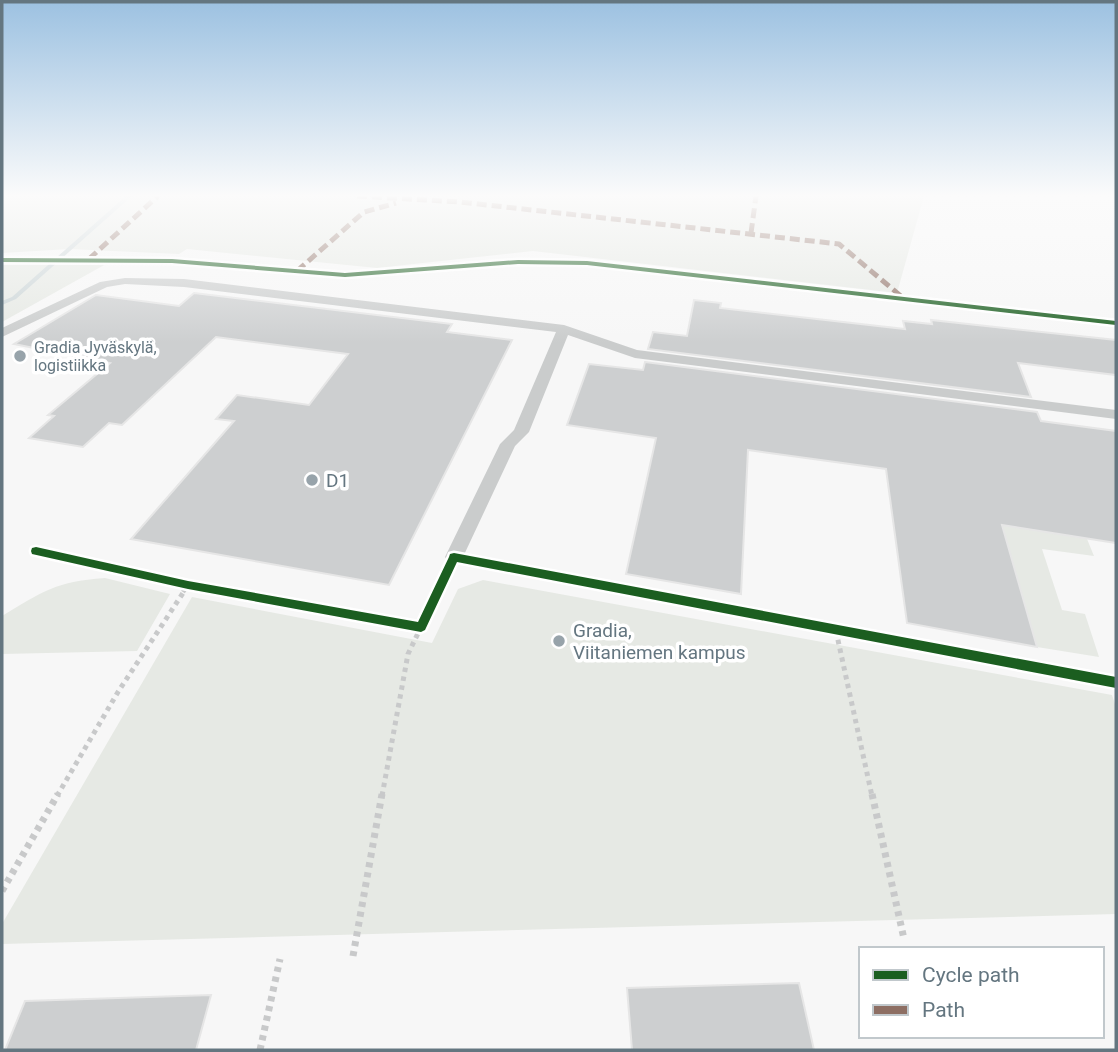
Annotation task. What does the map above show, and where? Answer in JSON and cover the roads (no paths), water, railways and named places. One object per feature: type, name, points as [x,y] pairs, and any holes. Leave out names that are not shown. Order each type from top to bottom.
[{"type":"lane","points":[[2,333],[87,290],[125,281],[184,283],[564,329],[635,354],[1116,415]]},
{"type":"lane","points":[[454,557],[508,444],[522,432],[564,329]]},
{"type":"waterway","points":[[2,303],[14,298],[74,245]]},
{"type":"place","name":"Gradia Jyväskylä, logistiikka","points":[[20,356]]},
{"type":"place","name":"D1","points":[[312,480]]},
{"type":"place","name":"Gradia, Viitaniemen kampus","points":[[559,641]]}]
